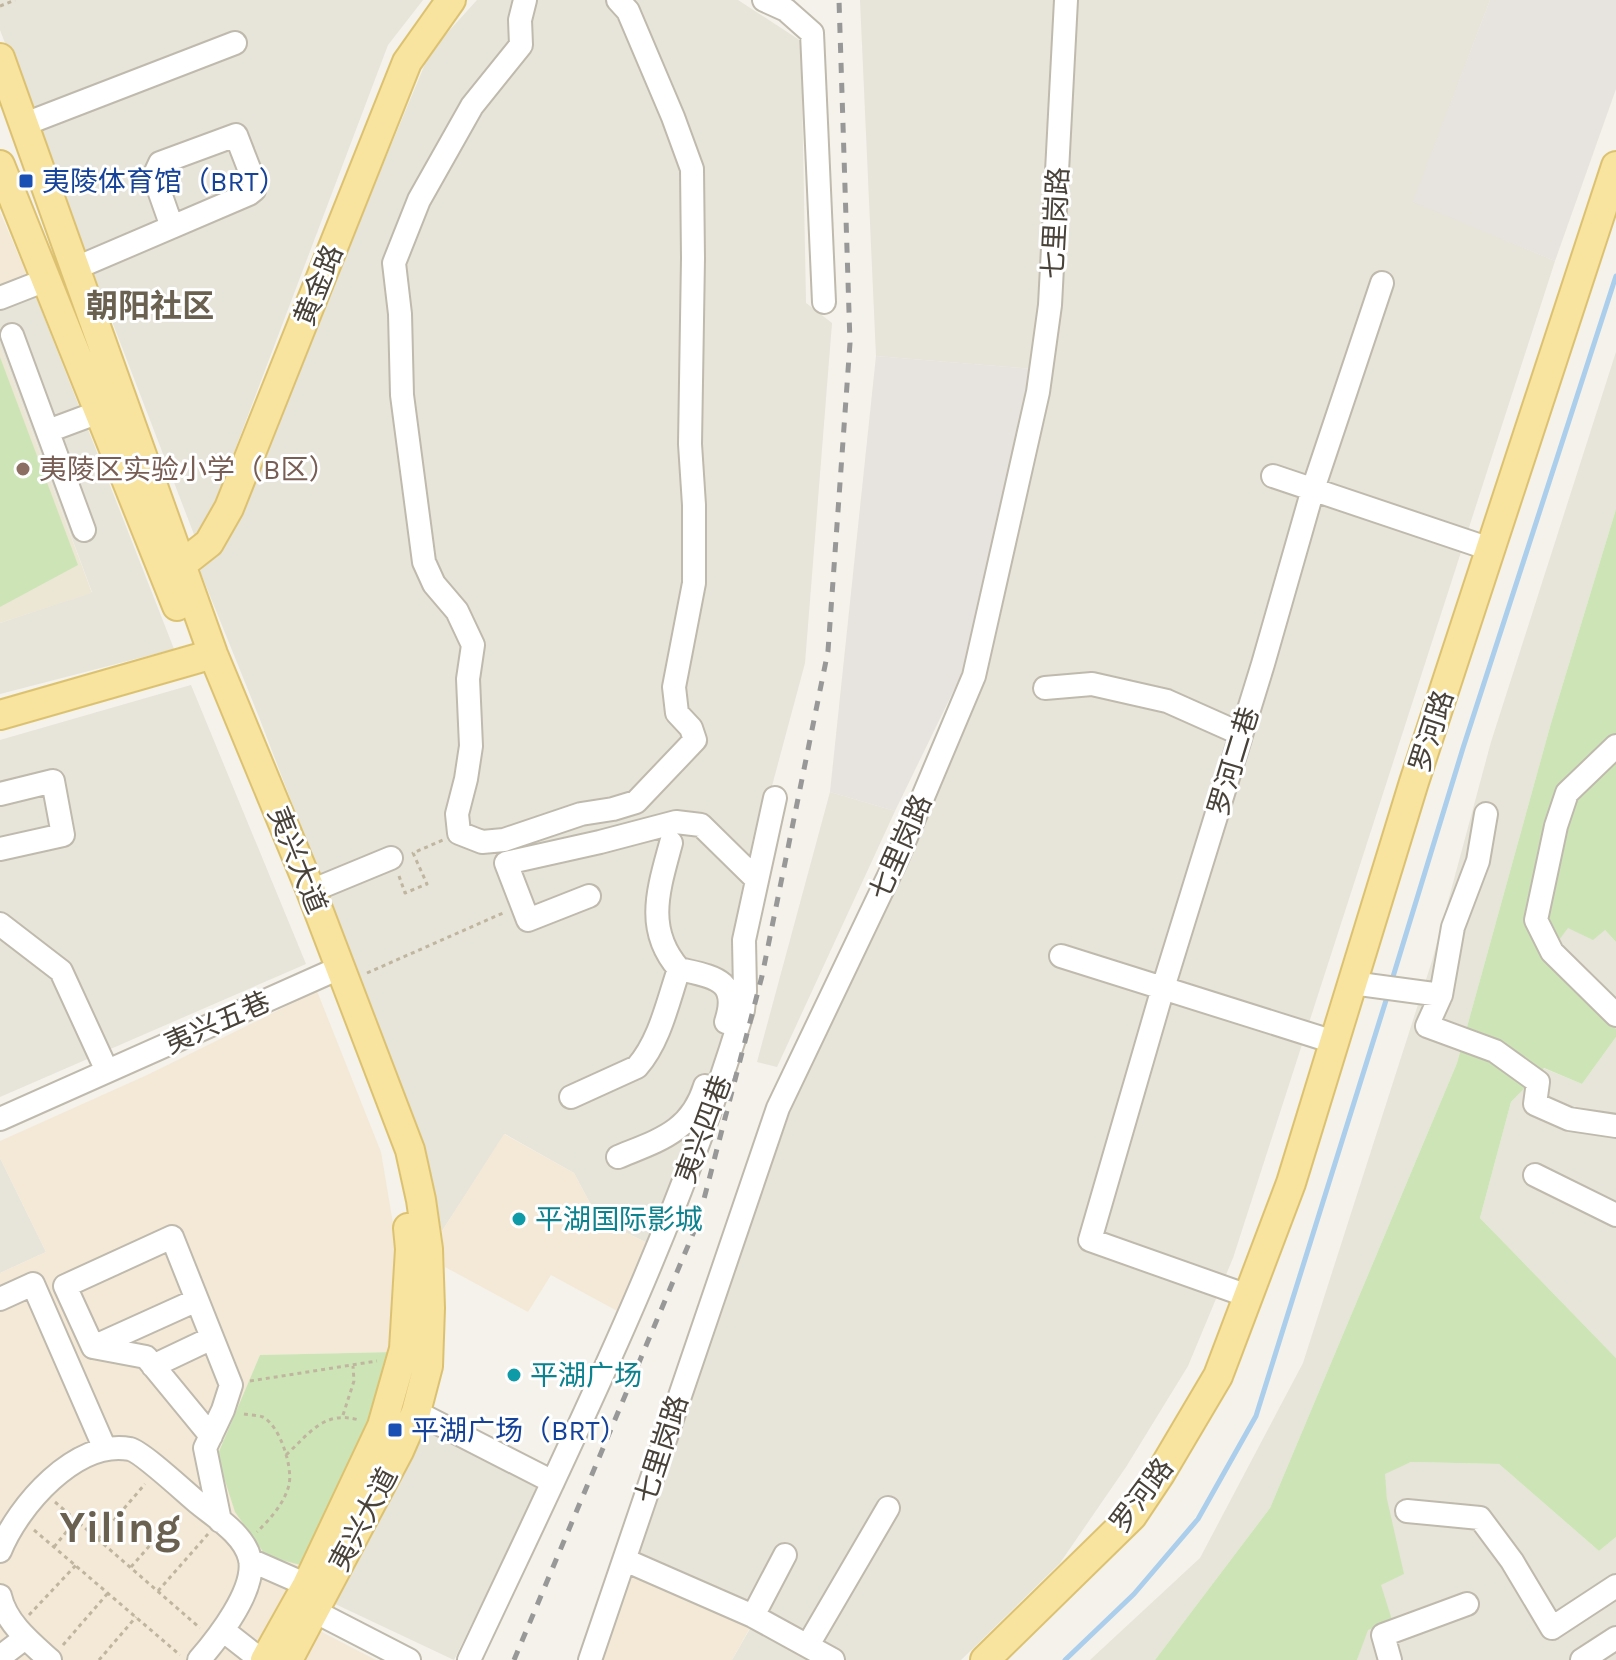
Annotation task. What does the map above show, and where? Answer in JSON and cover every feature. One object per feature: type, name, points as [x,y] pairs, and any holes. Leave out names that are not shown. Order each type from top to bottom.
[{"type":"main road","name":"黄金路","points":[[181,565],[209,543],[229,508],[407,62],[451,0]]},
{"type":"main road","name":"夷兴大道","points":[[0,58],[181,565],[206,657],[410,1150],[421,1200],[428,1249],[430,1308],[428,1366],[416,1412],[399,1451],[311,1598],[263,1660]]},
{"type":"main road","name":"夷兴大道","points":[[0,165],[99,412],[311,891],[397,1154],[405,1195],[410,1249],[404,1349],[382,1426],[288,1660]]},
{"type":"main road","name":"罗河路","points":[[985,1660],[1132,1516],[1218,1376],[1291,1183],[1414,782],[1616,166]]},
{"type":"main road","points":[[0,715],[206,657]]},
{"type":"main road","name":"罗河路","points":[[1003,1660],[1143,1522],[1168,1489],[1231,1378],[1248,1296]]},
{"type":"street","points":[[525,0],[520,20],[521,45],[472,106],[419,200],[394,263],[400,314],[402,395],[424,562],[434,584],[457,611],[473,645],[468,679],[471,746],[457,814],[459,833],[482,842],[504,840],[581,814],[636,802],[695,740],[691,728],[677,713],[674,687],[694,583],[690,444],[692,169],[634,24],[618,0]]},
{"type":"street","points":[[764,0],[786,10],[812,33],[824,302]]},
{"type":"street","name":"七里岗路","points":[[590,1660],[778,1108],[896,861],[974,676],[1038,392],[1050,305],[1066,0]]},
{"type":"street","points":[[25,124],[235,43]]},
{"type":"street","points":[[76,268],[172,227],[254,190],[255,184],[236,135],[160,163],[154,176],[172,227]]},
{"type":"street","points":[[0,298],[46,280]]},
{"type":"street","name":"罗河二巷","points":[[1248,1296],[1090,1240],[1313,489],[1382,283]]},
{"type":"street","points":[[12,335],[84,530]]},
{"type":"street","points":[[48,431],[99,412]]},
{"type":"street","points":[[1273,476],[1490,549]]},
{"type":"street","points":[[1045,688],[1092,684],[1167,701],[1241,734]]},
{"type":"street","points":[[1616,746],[1567,793],[1556,826],[1536,920],[1552,952],[1616,1015]]},
{"type":"street","points":[[0,794],[53,781],[63,835],[0,849]]},
{"type":"street","name":"夷兴四巷","points":[[469,1660],[657,1251],[698,1148],[743,1010],[744,940],[775,798]]},
{"type":"street","points":[[1486,814],[1478,861],[1453,927],[1441,995],[1427,1026],[1495,1051],[1538,1082],[1535,1104],[1569,1119],[1616,1126]]},
{"type":"street","points":[[589,896],[528,920],[506,863],[676,822],[701,825],[756,879]]},
{"type":"street","points":[[618,1157],[655,1142],[681,1127],[693,1114],[730,1008],[730,997],[719,979],[679,969],[660,941],[657,896],[671,843]]},
{"type":"street","points":[[311,891],[391,858]]},
{"type":"street","points":[[1,914],[61,971],[107,1071]]},
{"type":"street","points":[[1061,956],[1334,1042]]},
{"type":"street","points":[[571,1097],[637,1067],[644,1060],[679,969]]},
{"type":"street","name":"夷兴五巷","points":[[0,1119],[107,1071],[337,978]]},
{"type":"street","points":[[1353,983],[1441,995]]},
{"type":"street","points":[[681,1127],[698,1148]]},
{"type":"street","points":[[1535,1175],[1616,1215]]},
{"type":"street","points":[[93,1347],[65,1286],[172,1237],[231,1385],[205,1448],[220,1521]]},
{"type":"street","points":[[0,1299],[33,1284],[105,1449]]},
{"type":"street","points":[[93,1347],[197,1300]]},
{"type":"street","points":[[153,1366],[212,1338]]},
{"type":"street","points":[[93,1347],[146,1357],[211,1436]]},
{"type":"street","points":[[416,1412],[553,1482]]},
{"type":"street","points":[[0,1551],[8,1531],[56,1474],[72,1462],[105,1449],[133,1449],[239,1537],[247,1553],[246,1587],[219,1636],[199,1660]]},
{"type":"street","points":[[808,1645],[888,1508]]},
{"type":"street","points":[[1407,1511],[1480,1518],[1512,1561],[1552,1628],[1616,1586]]},
{"type":"street","points":[[247,1553],[409,1660]]},
{"type":"street","points":[[753,1616],[785,1555]]},
{"type":"street","points":[[625,1560],[753,1616],[833,1660]]},
{"type":"street","points":[[0,1596],[2,1606],[21,1633],[50,1660]]},
{"type":"street","points":[[1390,1660],[1383,1635],[1467,1604]]},
{"type":"street","points":[[0,1657],[21,1633]]},
{"type":"street","points":[[219,1636],[263,1660]]},
{"type":"street","points":[[1582,1660],[1616,1638]]},
{"type":"path","points":[[0,6],[15,0]]},
{"type":"path","points":[[391,858],[405,893],[427,884],[413,853],[459,833]]},
{"type":"path","points":[[337,978],[523,904]]},
{"type":"path","points":[[231,1385],[274,1375],[353,1366],[388,1358]]},
{"type":"path","points":[[343,1415],[354,1381],[353,1366]]},
{"type":"path","points":[[223,1410],[263,1418],[278,1434],[289,1464],[289,1485],[273,1517],[247,1553]]},
{"type":"path","points":[[286,1455],[322,1421],[343,1415],[382,1426]]},
{"type":"path","points":[[98,1539],[157,1469]]},
{"type":"path","points":[[42,1490],[158,1591],[219,1636]]},
{"type":"path","points":[[131,1567],[192,1498]]},
{"type":"path","points":[[19,1518],[186,1660]]},
{"type":"path","points":[[54,1547],[76,1520]]},
{"type":"path","points":[[158,1591],[220,1521]]},
{"type":"path","points":[[21,1633],[76,1565]]},
{"type":"path","points":[[50,1660],[108,1593]]},
{"type":"path","points":[[99,1660],[136,1617]]},
{"type":"shaded area","points":[[0,0],[423,0],[388,45],[214,505],[195,537],[0,30]]},
{"type":"shaded area","points":[[477,0],[738,0],[801,41],[806,303],[832,323],[805,663],[751,864],[738,1007],[652,1245],[599,1220],[574,1173],[505,1134],[442,1231],[417,1129],[200,571],[227,539],[430,52]]},
{"type":"shaded area","points":[[860,0],[1058,0],[1047,293],[1033,369],[876,356]]},
{"type":"shaded area","points":[[1074,0],[1490,0],[1414,201],[1555,261],[1233,1258],[1188,1366],[1126,1467],[1060,1563],[961,1660],[732,1660],[751,1627],[631,1575],[708,1342],[790,1113],[986,671],[1048,370]]},
{"type":"shaded area","points":[[1490,0],[1616,0],[1616,89],[1555,261],[1413,202]]},
{"type":"shaded area","points":[[0,212],[33,289],[0,302]]},
{"type":"shaded area","points":[[33,289],[174,649],[0,694],[0,623],[92,592],[0,345],[0,302]]},
{"type":"shaded area","name":"夷陵区实验小学（B区）","points":[[0,345],[92,593],[0,623]]},
{"type":"shaded area","points":[[1616,352],[1616,509],[1551,723],[1457,1063],[1270,1508],[1155,1660],[1090,1660],[1200,1558],[1303,1363],[1432,961],[1491,742]]},
{"type":"shaded area","points":[[876,356],[1033,369],[970,657],[895,811],[830,792]]},
{"type":"shaded area","points":[[191,685],[306,964],[0,1097],[0,740]]},
{"type":"shaded area","points":[[830,792],[895,811],[777,1067],[757,1062]]},
{"type":"shaded area","points":[[1568,927],[1605,930],[1616,942],[1616,1029],[1545,959]]},
{"type":"shaded area","points":[[317,991],[381,1152],[396,1241],[394,1352],[260,1355],[217,1456],[308,1567],[257,1660],[0,1660],[0,1273],[46,1252],[0,1158],[0,1141],[147,1075]]},
{"type":"shaded area","points":[[1616,1037],[1616,1358],[1480,1218],[1511,1102],[1543,1068],[1582,1084]]},
{"type":"shaded area","points":[[504,1134],[574,1173],[599,1220],[652,1245],[619,1312],[551,1275],[528,1312],[445,1267],[442,1231]]},
{"type":"shaded area","points":[[0,1158],[46,1252],[0,1273]]},
{"type":"shaded area","points":[[425,1424],[541,1482],[454,1660],[331,1602]]},
{"type":"shaded area","points":[[1411,1462],[1499,1464],[1599,1551],[1616,1537],[1616,1660],[1357,1660],[1381,1585],[1387,1499],[1384,1473]]},
{"type":"shaded area","points":[[631,1575],[751,1626],[732,1660],[601,1660]]},
{"type":"shaded area","points":[[316,1629],[376,1660],[299,1660]]},
{"type":"green space","name":"夷陵区实验小学（B区）","points":[[0,357],[78,565],[0,607]]},
{"type":"green space","points":[[1616,509],[1616,942],[1605,930],[1593,940],[1568,928],[1545,959],[1616,1029],[1616,1037],[1582,1084],[1544,1068],[1511,1102],[1480,1218],[1616,1358],[1616,1537],[1599,1551],[1499,1464],[1411,1462],[1385,1474],[1387,1499],[1404,1574],[1381,1585],[1392,1620],[1368,1630],[1357,1660],[1155,1660],[1270,1508],[1457,1063],[1551,723]]},
{"type":"green space","points":[[394,1352],[370,1433],[308,1567],[266,1556],[235,1512],[217,1456],[260,1355]]},
{"type":"waterway","points":[[1392,980],[1463,748],[1616,276]]},
{"type":"waterway","points":[[1065,1660],[1134,1594],[1198,1519],[1256,1416],[1388,994]]},
{"type":"railway","points":[[514,1660],[698,1222],[762,976],[828,651],[850,343],[839,0]]},
{"type":"place","name":"夷陵体育馆（BRT）","points":[[26,181]]},
{"type":"place","name":"夷陵区实验小学（B区）","points":[[23,469]]},
{"type":"place","name":"平湖国际影城","points":[[519,1219]]},
{"type":"place","name":"平湖广场","points":[[514,1375]]},
{"type":"place","name":"平湖广场（BRT）","points":[[395,1430]]},
{"type":"district","name":"朝阳社区","points":[[150,306]]},
{"type":"district","name":"Yiling","points":[[120,1527]]}]
